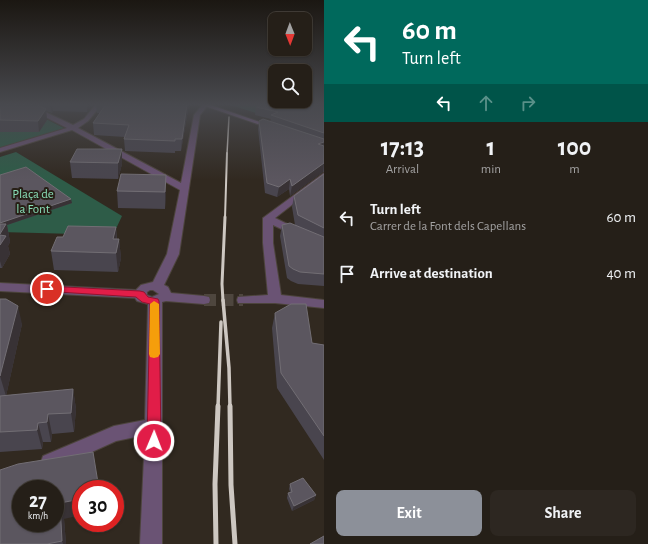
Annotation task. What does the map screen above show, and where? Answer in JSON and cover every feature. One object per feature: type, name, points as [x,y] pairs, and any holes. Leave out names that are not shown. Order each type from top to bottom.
[{"type":"street","points":[[0,150],[68,129]]},
{"type":"street","points":[[76,129],[185,189]]},
{"type":"street","points":[[151,544],[154,426],[154,295],[173,254],[195,129]]},
{"type":"street","points":[[268,218],[324,176]]},
{"type":"street","points":[[268,218],[324,246]]},
{"type":"street","points":[[268,218],[268,243],[275,299]]},
{"type":"street","points":[[0,287],[154,295],[204,300]]},
{"type":"street","points":[[243,300],[275,299],[324,304]]},
{"type":"street","points":[[36,466],[58,459],[114,434],[154,426]]},
{"type":"green space","points":[[0,129],[65,129],[0,149]]},
{"type":"green space","name":"Plaça de la Font","points":[[16,152],[122,216],[113,235],[0,232],[0,157]]},
{"type":"building","points":[[127,129],[183,129],[182,139],[175,139],[175,141],[124,139]]},
{"type":"building","points":[[260,129],[295,129],[324,139],[324,142],[318,144],[324,146],[324,163],[292,186],[290,179],[279,187],[267,183]]},
{"type":"building","points":[[313,129],[324,129],[324,133]]},
{"type":"building","points":[[77,149],[122,149],[118,163],[70,162]]},
{"type":"building","points":[[26,167],[71,199],[0,223],[0,175]]},
{"type":"building","points":[[121,174],[166,175],[165,192],[117,191]]},
{"type":"building","points":[[324,174],[324,228],[298,215],[294,196]]},
{"type":"building","points":[[290,223],[324,237],[324,274],[300,272],[289,266],[282,225]]},
{"type":"building","points":[[0,224],[6,224],[0,234]]},
{"type":"building","points":[[68,226],[116,227],[113,239],[119,239],[116,253],[51,251],[57,237],[63,237]]},
{"type":"building","points":[[0,235],[6,236],[0,245]]},
{"type":"building","points":[[0,299],[6,299],[18,306],[0,376]]},
{"type":"building","points":[[291,304],[306,304],[312,343],[324,345],[324,436],[281,373],[275,313]]},
{"type":"building","points":[[73,389],[71,413],[48,414],[47,422],[38,423],[37,430],[0,432],[0,396]]},
{"type":"building","points":[[93,452],[98,480],[72,480],[72,501],[64,502],[64,480],[12,480],[12,532],[62,532],[62,541],[47,544],[0,544],[0,470],[18,464]]},
{"type":"building","points":[[303,478],[316,495],[294,506],[288,493],[292,492],[290,484]]},
{"type":"building","points":[[324,536],[324,544],[310,544]]},
{"type":"tunnel","points":[[204,300],[243,300]]},
{"type":"railway","points":[[227,154],[228,129]]},
{"type":"railway","points":[[225,218],[227,153]]},
{"type":"railway","points":[[223,301],[222,284],[225,217]]},
{"type":"railway","points":[[223,300],[229,368],[230,407]]},
{"type":"railway","points":[[218,407],[221,322]]},
{"type":"railway","points":[[216,544],[215,484],[218,406]]},
{"type":"railway","points":[[230,406],[231,485],[235,544]]},
{"type":"slow traffic","points":[[154,304],[154,354]]},
{"type":"route","points":[[47,289],[140,294],[145,300],[154,301],[154,441]]}]
